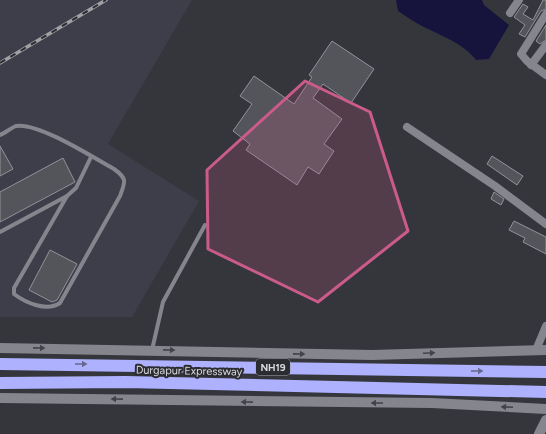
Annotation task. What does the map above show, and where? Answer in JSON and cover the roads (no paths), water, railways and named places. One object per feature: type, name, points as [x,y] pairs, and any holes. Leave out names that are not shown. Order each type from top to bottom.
[{"type":"highway","name":"Durgapur Expressway","points":[[0,364],[546,372]]},
{"type":"highway","name":"Durgapur Expressway","points":[[0,383],[126,382],[544,392]]},
{"type":"street","points":[[510,13],[519,0]]},
{"type":"street","points":[[546,14],[520,54],[531,65],[546,75]]},
{"type":"street","points":[[531,65],[546,45]]},
{"type":"street","points":[[407,127],[495,186],[546,224]]},
{"type":"street","points":[[0,348],[372,355],[541,350],[546,326]]},
{"type":"street","points":[[0,398],[432,403],[546,409]]},
{"type":"street","points":[[539,434],[546,420]]},
{"type":"lane","points":[[0,135],[16,126],[26,126],[40,130],[123,175],[125,182],[120,196],[60,303],[54,308],[47,308],[23,301],[14,294],[14,288],[67,196]]},
{"type":"lane","points":[[0,232],[67,196],[76,188],[91,157]]},
{"type":"lane","points":[[152,350],[163,302],[205,225]]},
{"type":"railway","points":[[0,63],[106,0]]}]
